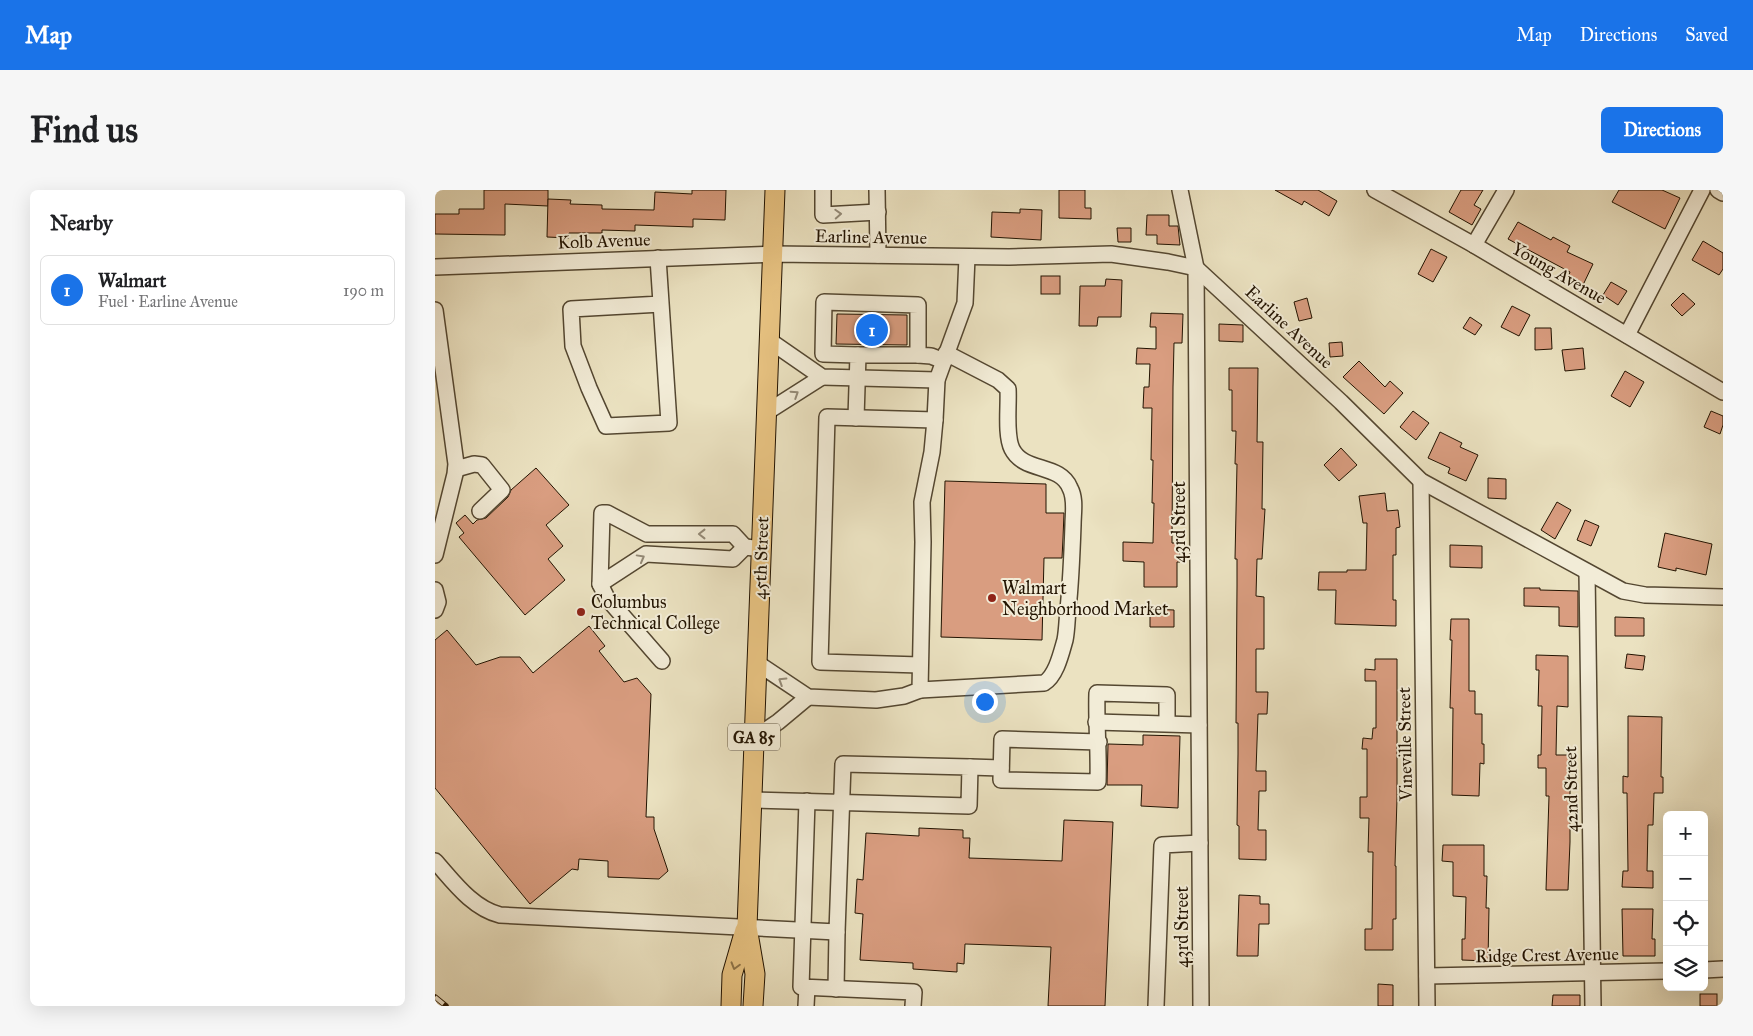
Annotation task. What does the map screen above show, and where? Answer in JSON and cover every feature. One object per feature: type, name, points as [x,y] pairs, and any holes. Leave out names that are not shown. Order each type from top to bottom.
[{"type":"main road","name":"45th Street","points":[[753,1006],[755,974],[747,927],[757,663],[753,548],[767,412],[775,190]]},
{"type":"main road","name":"45th Street","points":[[731,1006],[732,975],[747,927]]},
{"type":"street","points":[[823,190],[823,215],[878,212]]},
{"type":"street","points":[[877,190],[878,255]]},
{"type":"street","name":"43rd Street","points":[[1180,190],[1196,268],[1201,1006]]},
{"type":"street","name":"Young Avenue","points":[[1375,190],[1474,245],[1723,392]]},
{"type":"street","points":[[1474,245],[1506,190]]},
{"type":"street","points":[[1627,335],[1702,190]]},
{"type":"street","points":[[1718,190],[1723,193]]},
{"type":"street","name":"Earline Avenue","points":[[774,254],[967,257],[1111,254],[1196,268],[1341,402],[1421,481],[1623,591],[1645,595],[1723,597]]},
{"type":"street","name":"Kolb Avenue","points":[[435,267],[774,254]]},
{"type":"street","points":[[920,690],[922,502],[932,452],[937,380],[965,303],[967,257]]},
{"type":"street","points":[[658,258],[669,423],[606,426],[573,346],[571,309],[661,304]]},
{"type":"street","points":[[757,663],[808,697],[876,700],[903,696],[920,690],[1044,683],[1049,680],[1065,638],[1072,567],[1073,499],[1070,487],[1062,477],[1048,470],[1026,464],[1012,450],[1008,433],[1008,389],[998,380],[945,357],[823,354],[824,302],[918,305],[918,355]]},
{"type":"street","points":[[435,310],[456,469],[436,548]]},
{"type":"street","points":[[770,341],[822,377],[937,380]]},
{"type":"street","points":[[856,418],[858,355]]},
{"type":"street","points":[[767,412],[822,377]]},
{"type":"street","points":[[920,665],[820,662],[827,417],[935,420]]},
{"type":"street","points":[[456,469],[474,464],[482,465],[502,490],[480,511]]},
{"type":"street","name":"Vineville Street","points":[[1421,481],[1427,1006]]},
{"type":"street","points":[[600,584],[646,554],[733,559],[753,548],[733,534],[647,534],[607,513],[602,513],[600,584],[607,598],[662,660]]},
{"type":"street","name":"42nd Street","points":[[1587,572],[1593,1006]]},
{"type":"street","points":[[435,590],[439,602],[435,610]]},
{"type":"street","points":[[1099,742],[1002,739],[1001,780],[1098,782],[1099,742],[1096,722],[1097,693],[1167,695],[1167,723]]},
{"type":"street","points":[[754,738],[778,722],[808,697]]},
{"type":"street","points":[[1096,722],[1199,725]]},
{"type":"street","points":[[837,989],[837,932],[843,764],[1001,768]]},
{"type":"street","points":[[751,800],[969,806],[970,767]]},
{"type":"street","points":[[807,802],[801,987],[914,992],[913,1006]]},
{"type":"street","points":[[1156,1006],[1162,845],[1200,843]]},
{"type":"street","points":[[435,861],[473,901],[500,915],[837,932]]},
{"type":"street","points":[[1708,970],[1723,969]]},
{"type":"street","name":"Ridge Crest Avenue","points":[[1427,976],[1663,971]]},
{"type":"street","points":[[806,1006],[807,987]]},
{"type":"building","points":[[484,190],[548,190],[548,206],[505,204],[505,235],[435,234],[435,214],[459,214],[459,209],[484,209]]},
{"type":"building","points":[[692,190],[726,190],[725,220],[693,219],[693,227],[635,225],[635,231],[602,230],[602,233],[569,233],[569,238],[547,237],[548,199],[571,200],[570,204],[602,205],[602,209],[654,210],[655,192],[692,194]]},
{"type":"building","points":[[1059,190],[1085,190],[1085,208],[1091,208],[1091,219],[1059,218]]},
{"type":"building","points":[[1275,190],[1318,190],[1337,201],[1329,216],[1304,201],[1302,205]]},
{"type":"building","points":[[1461,190],[1483,190],[1474,205],[1481,209],[1472,225],[1449,212]]},
{"type":"building","points":[[1619,190],[1662,190],[1680,198],[1665,229],[1612,202]]},
{"type":"building","points":[[1020,209],[1042,210],[1041,240],[991,237],[992,212],[1020,213]]},
{"type":"building","points":[[1147,215],[1169,215],[1169,226],[1178,226],[1180,245],[1157,244],[1157,235],[1146,235]]},
{"type":"building","points":[[1518,222],[1551,240],[1553,237],[1570,246],[1567,252],[1593,264],[1583,285],[1568,277],[1570,272],[1508,239]]},
{"type":"building","points":[[1117,228],[1131,228],[1131,242],[1118,242]]},
{"type":"building","points":[[1703,241],[1723,253],[1723,269],[1719,275],[1692,260]]},
{"type":"building","points":[[1431,249],[1447,257],[1433,282],[1418,274]]},
{"type":"building","points":[[1041,276],[1060,276],[1060,294],[1041,294]]},
{"type":"building","points":[[1106,279],[1122,280],[1121,317],[1098,317],[1097,326],[1079,326],[1080,286],[1105,286]]},
{"type":"building","points":[[1611,282],[1627,291],[1618,305],[1603,295]]},
{"type":"building","points":[[1683,293],[1695,304],[1682,316],[1671,305]]},
{"type":"building","points":[[1307,298],[1312,318],[1299,321],[1294,302]]},
{"type":"building","points":[[1512,306],[1530,315],[1519,336],[1501,327]]},
{"type":"building","points":[[1151,313],[1183,314],[1182,343],[1174,343],[1173,387],[1172,543],[1180,543],[1180,562],[1177,562],[1177,587],[1144,587],[1144,562],[1123,561],[1123,542],[1153,543],[1152,408],[1143,408],[1144,387],[1149,387],[1150,364],[1136,364],[1137,348],[1156,349],[1156,327],[1150,327]]},
{"type":"building","points":[[837,314],[907,315],[907,345],[836,344]]},
{"type":"building","points":[[1470,317],[1482,325],[1475,335],[1463,328]]},
{"type":"building","points":[[1219,324],[1243,325],[1243,342],[1219,341]]},
{"type":"building","points":[[1535,328],[1551,328],[1552,349],[1535,350]]},
{"type":"building","points":[[1342,342],[1343,356],[1330,357],[1329,343]]},
{"type":"building","points":[[1583,348],[1585,369],[1565,371],[1562,350]]},
{"type":"building","points":[[1359,361],[1385,387],[1390,381],[1403,393],[1384,414],[1343,377]]},
{"type":"building","points":[[1229,368],[1258,368],[1257,442],[1263,442],[1262,509],[1265,509],[1262,559],[1257,559],[1256,596],[1264,597],[1264,649],[1256,649],[1256,692],[1268,692],[1267,714],[1258,714],[1256,771],[1266,771],[1266,791],[1259,791],[1258,830],[1266,830],[1266,860],[1239,859],[1239,826],[1237,825],[1238,723],[1236,723],[1237,559],[1235,559],[1237,464],[1235,464],[1236,431],[1232,431],[1232,390],[1229,390]]},
{"type":"building","points":[[1625,371],[1644,382],[1630,407],[1611,396]]},
{"type":"building","points":[[1413,411],[1429,423],[1416,440],[1400,427]]},
{"type":"building","points":[[1711,411],[1723,416],[1720,434],[1704,427]]},
{"type":"building","points":[[1440,432],[1462,443],[1460,447],[1478,455],[1466,481],[1448,473],[1450,468],[1428,458]]},
{"type":"building","points":[[1341,448],[1357,465],[1339,481],[1324,465]]},
{"type":"building","points":[[536,468],[569,505],[546,525],[563,546],[548,559],[565,580],[525,615],[459,537],[464,533],[456,523],[465,515],[473,524],[477,520],[486,518],[508,497],[511,490]]},
{"type":"building","points":[[1488,478],[1506,479],[1506,499],[1488,498]]},
{"type":"building","name":"Walmart Neighborhood Market","points":[[945,481],[1046,484],[1046,513],[1064,513],[1062,558],[1044,558],[1042,640],[941,637]]},
{"type":"building","points":[[1385,493],[1387,511],[1398,510],[1400,527],[1396,528],[1396,555],[1393,555],[1393,600],[1396,600],[1396,626],[1335,624],[1336,590],[1318,590],[1319,572],[1366,570],[1367,523],[1363,523],[1359,496]]},
{"type":"building","points":[[1557,502],[1571,510],[1555,539],[1541,530]]},
{"type":"building","points":[[1585,520],[1599,526],[1591,546],[1577,540]]},
{"type":"building","points":[[1665,533],[1712,544],[1706,575],[1676,568],[1676,571],[1658,567]]},
{"type":"building","points":[[1450,545],[1482,546],[1482,568],[1450,567]]},
{"type":"building","points":[[1524,588],[1578,591],[1578,627],[1559,626],[1559,607],[1524,606]]},
{"type":"building","points":[[1150,609],[1174,610],[1174,627],[1150,627]]},
{"type":"building","points":[[1615,617],[1644,618],[1644,636],[1615,636]]},
{"type":"building","points":[[1451,619],[1469,619],[1469,691],[1475,691],[1475,714],[1482,714],[1482,744],[1484,744],[1484,764],[1480,763],[1479,796],[1452,795],[1453,708],[1450,708]]},
{"type":"building","points":[[589,626],[605,646],[599,651],[624,682],[637,678],[651,694],[646,817],[654,817],[654,829],[668,871],[659,879],[608,877],[608,861],[579,859],[578,870],[572,869],[530,904],[435,788],[435,640],[447,630],[476,665],[500,657],[520,657],[533,673]]},
{"type":"building","points":[[1627,654],[1645,656],[1643,670],[1625,668]]},
{"type":"building","points":[[1536,655],[1568,656],[1568,707],[1557,706],[1556,755],[1570,755],[1568,890],[1546,890],[1549,796],[1546,796],[1546,768],[1538,768],[1538,755],[1541,755],[1542,706],[1538,706],[1539,670],[1536,670]]},
{"type":"building","points":[[1375,659],[1397,659],[1396,919],[1393,919],[1393,950],[1365,950],[1365,929],[1372,929],[1373,852],[1368,852],[1369,818],[1360,818],[1360,797],[1367,797],[1367,749],[1362,749],[1363,738],[1372,739],[1373,728],[1376,728],[1376,681],[1365,681],[1365,669],[1375,670]]},
{"type":"building","points":[[1628,716],[1662,717],[1661,777],[1663,777],[1663,793],[1654,793],[1653,825],[1648,825],[1647,871],[1653,871],[1653,888],[1622,887],[1623,871],[1628,871],[1627,793],[1623,793],[1623,776],[1628,777]]},
{"type":"building","points":[[1143,735],[1180,736],[1178,808],[1141,806],[1142,785],[1107,785],[1108,744],[1143,745]]},
{"type":"building","points":[[1064,820],[1113,822],[1105,1006],[1048,1006],[1051,947],[965,944],[964,964],[957,963],[957,972],[913,969],[913,963],[860,960],[863,914],[855,913],[857,879],[863,880],[866,833],[919,836],[919,828],[963,830],[963,838],[970,838],[969,858],[1062,861]]},
{"type":"building","points":[[1443,845],[1484,845],[1484,876],[1487,876],[1486,908],[1489,908],[1488,961],[1462,960],[1462,939],[1465,939],[1466,897],[1453,896],[1453,862],[1442,861]]},
{"type":"building","points":[[1239,895],[1260,896],[1260,904],[1269,904],[1269,924],[1259,924],[1258,956],[1237,956]]},
{"type":"building","points":[[1622,909],[1653,909],[1652,939],[1655,939],[1655,956],[1623,956]]},
{"type":"building","points":[[1378,984],[1393,985],[1393,1006],[1378,1006]]},
{"type":"building","points":[[1700,994],[1717,994],[1717,1006],[1700,1006]]},
{"type":"building","points":[[1553,995],[1580,995],[1580,1006],[1552,1006]]},
{"type":"railway","points":[[435,997],[446,1006]]},
{"type":"place","name":"Walmart","points":[[872,330]]},
{"type":"place","name":"Walmart Neighborhood Market","points":[[992,598]]},
{"type":"place","name":"Columbus Technical College","points":[[581,612]]}]
